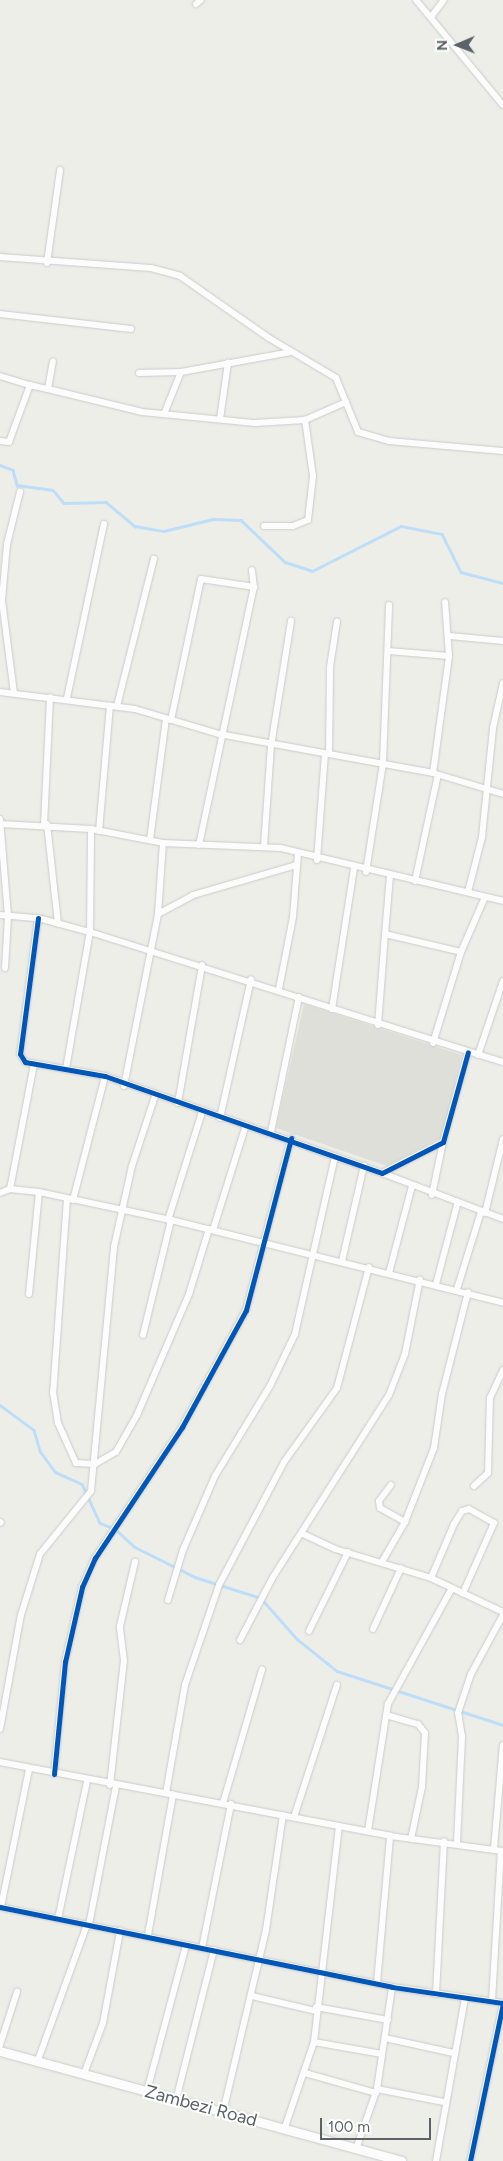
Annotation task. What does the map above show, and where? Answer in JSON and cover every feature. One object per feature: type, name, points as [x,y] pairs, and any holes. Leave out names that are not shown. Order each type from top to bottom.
[{"type":"main road","name":"Zambezi Road","points":[[0,2051],[401,2161]]},
{"type":"street","points":[[416,0],[503,105]]},
{"type":"street","points":[[431,17],[444,0]]},
{"type":"street","points":[[47,263],[60,170]]},
{"type":"street","points":[[0,258],[47,263],[151,268],[180,276],[291,352],[336,378],[346,402],[351,422],[366,436],[503,451]]},
{"type":"street","points":[[0,314],[130,329]]},
{"type":"street","points":[[139,373],[181,372],[291,352]]},
{"type":"street","points":[[48,389],[53,362]]},
{"type":"street","points":[[220,419],[228,363]]},
{"type":"street","points":[[164,414],[181,372]]},
{"type":"street","points":[[0,376],[48,389],[164,414],[255,423],[304,420],[346,402]]},
{"type":"street","points":[[0,441],[9,442],[30,384]]},
{"type":"street","points":[[264,526],[293,526],[308,520],[313,476],[304,420]]},
{"type":"street","points":[[14,693],[2,600],[10,526],[20,492]]},
{"type":"street","points":[[67,698],[104,524]]},
{"type":"street","points":[[99,831],[114,705],[154,559]]},
{"type":"street","points":[[198,845],[219,734],[254,587],[252,570]]},
{"type":"street","points":[[150,840],[168,719],[201,579],[254,587]]},
{"type":"street","points":[[415,881],[435,774],[449,656],[450,636],[445,602]]},
{"type":"street","points":[[366,872],[383,763],[390,604]]},
{"type":"street","points":[[264,846],[271,746],[291,620]]},
{"type":"street","points":[[317,860],[327,754],[330,668],[337,622]]},
{"type":"street","points":[[450,636],[503,641]]},
{"type":"street","points":[[388,651],[449,656]]},
{"type":"street","points":[[468,892],[489,790],[493,728],[503,682]]},
{"type":"street","points":[[0,692],[67,698],[114,705],[219,734],[271,746],[383,763],[435,774],[503,794]]},
{"type":"street","points":[[50,697],[46,825],[58,923]]},
{"type":"street","points":[[0,819],[8,916],[5,968]]},
{"type":"street","points":[[0,824],[46,825],[91,829],[163,843],[264,846],[298,853],[317,860],[366,872],[468,892],[503,901]]},
{"type":"street","points":[[66,1069],[90,932],[91,829]]},
{"type":"street","points":[[124,1086],[152,952],[158,914],[163,843]]},
{"type":"street","points":[[278,989],[293,918],[298,853]]},
{"type":"street","points":[[158,914],[194,895],[296,866]]},
{"type":"street","points":[[332,1009],[354,868]]},
{"type":"street","points":[[378,1025],[390,876]]},
{"type":"street","points":[[433,1043],[461,952],[485,897]]},
{"type":"street","points":[[0,915],[38,918],[58,923],[152,952],[251,979],[378,1025],[433,1043],[503,1062]]},
{"type":"street","points":[[38,918],[20,1054],[34,1064],[104,1076],[124,1086],[220,1118],[291,1138],[382,1172],[457,1205],[503,1219]]},
{"type":"street","points":[[385,934],[461,952]]},
{"type":"street","points":[[178,1103],[202,965]]},
{"type":"street","points":[[220,1118],[251,979]]},
{"type":"street","points":[[478,1055],[503,981]]},
{"type":"street","points":[[270,1132],[299,997]]},
{"type":"street","points":[[432,1195],[468,1052]]},
{"type":"street","points":[[10,1189],[34,1064]]},
{"type":"street","points":[[104,1076],[70,1200],[55,1410],[76,1463],[95,1464],[116,1452],[142,1406],[188,1294],[246,1126]]},
{"type":"street","points":[[0,1730],[29,1584],[40,1554],[87,1499],[95,1464],[108,1298],[121,1211],[155,1096]]},
{"type":"street","points":[[143,1335],[169,1220],[202,1112]]},
{"type":"street","points":[[54,1774],[65,1662],[82,1587],[95,1558],[182,1427],[246,1310],[266,1244],[291,1138]]},
{"type":"street","points":[[456,1289],[483,1213],[503,1139]]},
{"type":"street","points":[[382,1172],[444,1142]]},
{"type":"street","points":[[168,1600],[183,1550],[215,1476],[270,1386],[294,1334],[335,1156]]},
{"type":"street","points":[[342,1261],[364,1166]]},
{"type":"street","points":[[389,1273],[412,1186]]},
{"type":"street","points":[[0,1193],[10,1189],[39,1192],[211,1229],[266,1244],[420,1279],[503,1302]]},
{"type":"street","points":[[29,1294],[39,1192]]},
{"type":"street","points":[[436,1284],[457,1205]]},
{"type":"street","points":[[148,1936],[185,1685],[219,1585],[284,1462],[337,1388],[369,1267]]},
{"type":"street","points":[[240,1640],[399,1375],[420,1279]]},
{"type":"street","points":[[383,1560],[405,1522],[434,1448],[442,1394],[468,1292]]},
{"type":"street","points":[[474,1486],[488,1473],[490,1398],[503,1370]]},
{"type":"street","points":[[391,1484],[379,1501],[380,1508],[405,1522]]},
{"type":"street","points":[[431,1578],[454,1524],[462,1511],[469,1509],[494,1524],[463,1593]]},
{"type":"street","points":[[303,1534],[348,1552],[383,1560],[431,1578],[503,1613],[471,1674],[458,1713],[462,1737],[457,1843]]},
{"type":"street","points":[[309,1631],[348,1552]]},
{"type":"street","points":[[38,2060],[88,1925],[113,1786],[124,1660],[120,1626],[135,1562]]},
{"type":"street","points":[[373,1629],[401,1568]]},
{"type":"street","points":[[368,1831],[386,1715],[400,1676],[452,1588]]},
{"type":"street","points":[[223,1803],[262,1670]]},
{"type":"street","points":[[294,1817],[337,1685]]},
{"type":"street","points":[[386,1715],[418,1724],[425,1733],[422,1787],[412,1838]]},
{"type":"street","points":[[492,2001],[503,1745]]},
{"type":"street","points":[[0,1762],[113,1786],[231,1804],[390,1836],[457,1843],[499,1850]]},
{"type":"street","points":[[29,1769],[1,1907],[186,1945],[260,1958],[392,1987],[503,2003],[470,2161]]},
{"type":"street","points":[[58,1918],[87,1781]]},
{"type":"street","points":[[202,1948],[231,1804]]},
{"type":"street","points":[[223,2112],[260,1958],[283,1815]]},
{"type":"street","points":[[284,2130],[314,2042],[316,2009],[339,1826]]},
{"type":"street","points":[[377,1983],[390,1836]]},
{"type":"street","points":[[436,1994],[444,1842]]},
{"type":"street","points":[[84,2074],[103,2023],[120,1931]]},
{"type":"street","points":[[147,2091],[186,1945]]},
{"type":"street","points":[[176,2100],[214,1950]]},
{"type":"street","points":[[356,2149],[377,2091],[392,1987]]},
{"type":"street","points":[[0,2045],[17,1992]]},
{"type":"street","points":[[252,1996],[316,2009],[388,2020]]},
{"type":"street","points":[[436,2161],[444,2102],[465,1998]]},
{"type":"street","points":[[385,2038],[453,2053]]},
{"type":"street","points":[[314,2042],[382,2054]]},
{"type":"street","points":[[305,2072],[377,2091],[444,2102]]},
{"type":"shaded area","points":[[304,1004],[462,1055],[442,1137],[387,1166],[276,1128]]},
{"type":"waterway","points":[[0,465],[13,470],[17,485],[53,490],[64,503],[106,502],[135,526],[164,531],[213,519],[241,520],[285,562],[312,571],[401,526],[442,534],[461,572],[503,583]]},
{"type":"waterway","points":[[0,1405],[34,1430],[40,1451],[55,1472],[82,1484],[100,1523],[115,1529],[135,1547],[195,1577],[261,1598],[297,1639],[337,1671],[503,1725]]},
{"type":"cycle path","points":[[38,918],[20,1054],[25,1062],[105,1076],[382,1173],[443,1142],[468,1052]]},
{"type":"cycle path","points":[[54,1774],[65,1662],[82,1587],[95,1558],[182,1427],[246,1310],[291,1138]]},
{"type":"cycle path","points":[[0,1907],[392,1987],[503,2003],[470,2161]]}]
